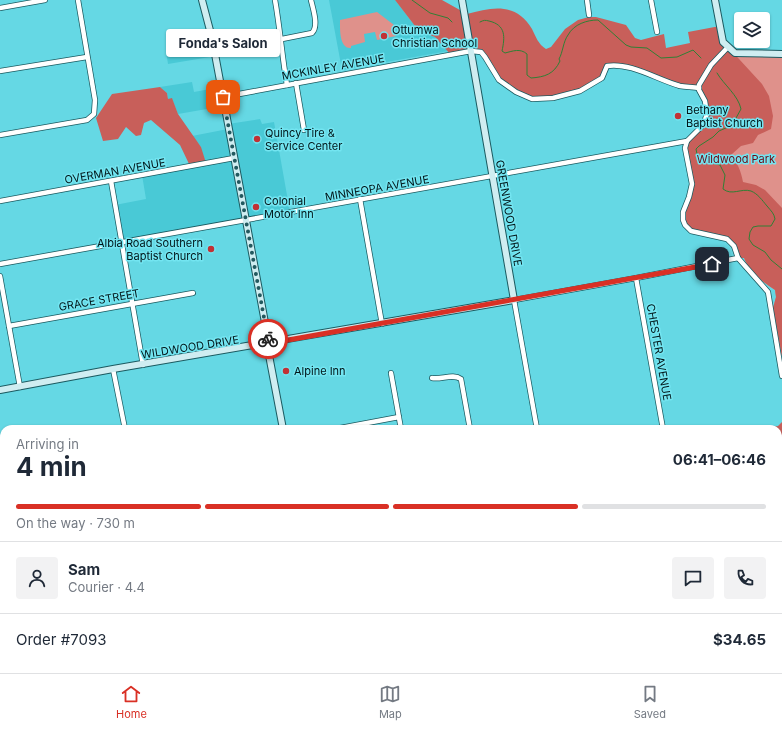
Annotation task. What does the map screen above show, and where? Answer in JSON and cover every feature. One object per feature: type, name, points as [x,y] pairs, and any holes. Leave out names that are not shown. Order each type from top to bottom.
[{"type":"street","points":[[0,8],[45,0]]},
{"type":"street","points":[[0,135],[90,119],[94,114],[95,100],[78,0]]},
{"type":"street","points":[[202,0],[212,38],[246,221],[281,425]]},
{"type":"street","points":[[275,0],[282,39],[282,57],[287,84]]},
{"type":"street","points":[[282,39],[312,33],[314,31],[316,26],[311,0]]},
{"type":"street","name":"GREENWOOD DRIVE","points":[[462,0],[536,425]]},
{"type":"street","points":[[587,0],[589,15]]},
{"type":"street","points":[[651,0],[657,32]]},
{"type":"street","points":[[715,0],[723,42],[735,53],[782,54]]},
{"type":"street","points":[[728,47],[711,64],[702,78],[699,88],[705,101],[707,114],[697,132],[687,140],[685,148],[692,184],[683,212],[683,220],[685,225],[691,231],[727,239],[734,246],[738,258],[768,292],[782,376]]},
{"type":"street","points":[[471,51],[481,52],[499,80],[516,92],[532,99],[553,98],[580,91],[602,78],[607,66],[615,65],[626,67],[682,86],[699,88]]},
{"type":"street","name":"MCKINLEY AVENUE","points":[[223,97],[471,51]]},
{"type":"street","points":[[0,72],[88,57]]},
{"type":"street","points":[[296,83],[304,130]]},
{"type":"street","name":"MINNEOPA AVENUE","points":[[0,264],[246,221],[687,140]]},
{"type":"street","name":"OVERMAN AVENUE","points":[[0,201],[234,158]]},
{"type":"street","points":[[111,181],[143,365]]},
{"type":"street","points":[[360,199],[382,324]]},
{"type":"street","name":"WILDWOOD DRIVE","points":[[0,390],[113,369],[382,324],[738,258]]},
{"type":"street","points":[[0,276],[20,387]]},
{"type":"street","name":"CHESTER AVENUE","points":[[636,278],[662,425]]},
{"type":"street","name":"GRACE STREET","points":[[9,326],[193,293]]},
{"type":"street","points":[[113,369],[124,425]]},
{"type":"street","points":[[391,373],[400,425]]},
{"type":"street","points":[[432,378],[437,380],[456,376],[461,379],[469,425]]},
{"type":"street","points":[[357,425],[399,417]]},
{"type":"shaded area","name":"Ottumwa Christian School","points":[[329,0],[395,0],[415,26],[435,37],[448,51],[342,70]]},
{"type":"shaded area","points":[[395,0],[442,0],[467,14],[494,9],[511,11],[519,14],[526,20],[539,43],[546,49],[551,47],[565,29],[578,20],[589,17],[596,17],[626,25],[635,38],[641,40],[664,34],[666,48],[690,43],[688,32],[720,26],[728,47],[762,84],[769,96],[773,116],[771,129],[758,135],[753,143],[741,146],[731,155],[736,161],[743,182],[756,185],[765,190],[782,208],[782,357],[773,308],[776,297],[775,290],[753,272],[744,258],[738,258],[734,246],[727,239],[695,233],[683,220],[691,190],[685,148],[687,141],[697,132],[707,114],[699,90],[626,67],[607,66],[602,78],[591,85],[566,95],[532,99],[499,80],[481,52],[451,55],[435,37],[425,33],[415,26]]},
{"type":"shaded area","points":[[213,42],[216,56],[168,64],[166,51]]},
{"type":"shaded area","points":[[192,82],[194,92],[221,87],[224,106],[178,114],[172,99],[168,99],[167,93],[160,87]]},
{"type":"shaded area","points":[[160,87],[167,93],[168,99],[172,98],[178,114],[201,147],[206,163],[190,166],[180,145],[151,120],[144,123],[141,135],[136,136],[126,127],[118,139],[103,141],[96,118],[112,94]]},
{"type":"shaded area","points":[[260,119],[262,124],[274,122],[290,212],[122,242],[115,205],[146,199],[142,175],[188,168],[201,147],[192,136],[228,129],[228,124]]},
{"type":"green space","points":[[377,12],[394,25],[396,36],[377,40],[375,32],[364,34],[365,42],[351,46],[351,48],[344,45],[341,37],[340,20]]},
{"type":"green space","name":"Wildwood Park","points":[[735,53],[782,57],[782,357],[773,308],[776,297],[775,290],[753,272],[744,258],[738,258],[734,246],[689,197],[703,126]]},
{"type":"waterway","points":[[412,0],[430,13],[448,18],[452,22]]},
{"type":"waterway","points":[[480,22],[484,20],[499,25],[504,36],[502,51],[505,53],[519,51],[527,54],[527,75],[531,78],[545,76],[552,72],[560,61],[559,59],[566,38],[571,31],[581,23],[594,20],[598,20],[626,45],[631,47],[647,48],[661,58],[677,57],[693,50],[701,58]]},
{"type":"waterway","points":[[717,73],[737,99],[741,109],[736,118],[728,127],[719,131],[696,149],[697,154],[706,161],[720,165],[725,175],[723,189],[730,192],[744,190],[751,191],[760,197],[772,212],[775,219],[771,226],[753,227],[750,232],[749,239],[753,245],[765,252],[771,260],[782,269]]},
{"type":"way so far","points":[[223,97],[268,339]]},
{"type":"place","name":"Ottumwa Christian School","points":[[384,36]]},
{"type":"place","name":"Fonda's Salon","points":[[223,97]]},
{"type":"place","name":"Bethany Baptist Church","points":[[678,116]]},
{"type":"place","name":"Quincy Tire & Service Center","points":[[257,139]]},
{"type":"place","name":"Colonial Motor Inn","points":[[256,207]]},
{"type":"place","name":"Albia Road Southern Baptist Church","points":[[211,249]]},
{"type":"place","name":"Alpine Inn","points":[[286,371]]},
{"type":"route","points":[[268,339],[268,344],[712,264]]}]
